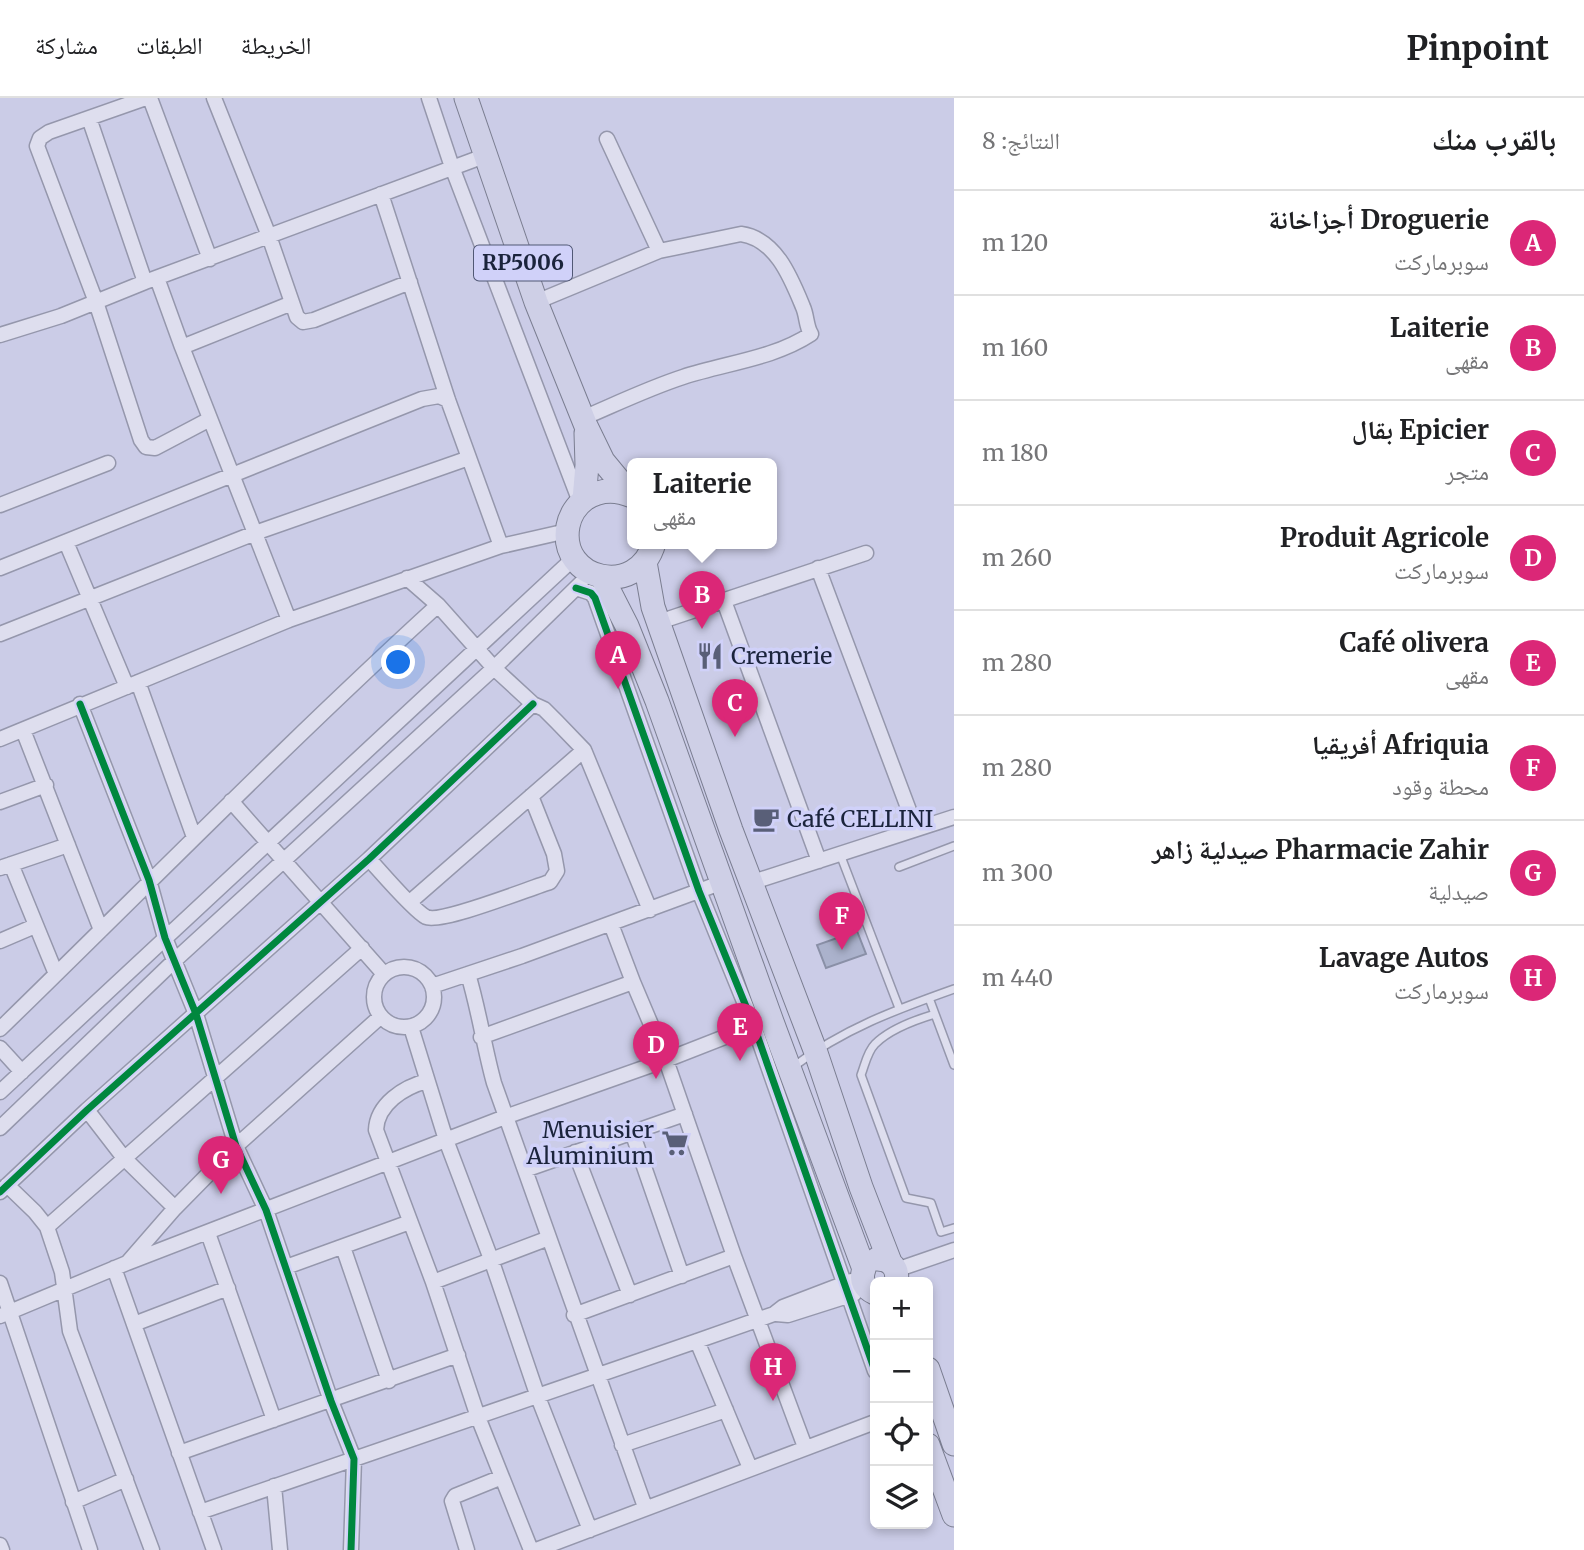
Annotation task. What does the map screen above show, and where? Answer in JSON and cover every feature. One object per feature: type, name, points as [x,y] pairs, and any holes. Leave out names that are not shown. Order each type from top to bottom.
[{"type":"main road","name":"RP5006","points":[[466,98],[536,302],[584,422],[603,461],[627,491]]},
{"type":"main road","name":"RP5006","points":[[582,502],[587,452],[584,422]]},
{"type":"main road","name":"RP5006","points":[[568,531],[571,517],[582,502],[604,491],[627,495]]},
{"type":"main road","points":[[568,531],[569,546],[586,574],[627,626],[647,676],[723,882],[762,1023],[790,1070],[863,1287]]},
{"type":"main road","points":[[586,574],[623,576],[636,570],[650,553]]},
{"type":"main road","points":[[650,553],[649,588],[659,622],[895,1275]]},
{"type":"main road","points":[[863,1287],[869,1263],[876,1259],[895,1275]]},
{"type":"main road","points":[[933,1378],[947,1402],[954,1444]]},
{"type":"main road","points":[[933,1458],[954,1515]]},
{"type":"street","points":[[210,259],[148,98],[49,132],[40,138],[37,146],[96,302],[141,440],[146,447],[155,448],[210,419]]},
{"type":"street","points":[[214,98],[270,236],[297,317],[303,322],[314,320],[410,282]]},
{"type":"street","points":[[429,98],[452,167],[582,502]]},
{"type":"street","points":[[89,118],[151,280],[182,347],[289,620]]},
{"type":"street","points":[[607,139],[659,251]]},
{"type":"street","points":[[0,335],[61,316],[487,155]]},
{"type":"street","points":[[381,194],[448,400],[501,546]]},
{"type":"street","points":[[536,302],[659,251],[741,234],[752,235],[766,243],[781,262],[804,310],[811,334],[798,343],[685,376],[584,422]]},
{"type":"street","points":[[182,347],[292,303]]},
{"type":"street","points":[[0,568],[422,399],[439,396],[448,400]]},
{"type":"street","points":[[0,634],[255,533],[469,458]]},
{"type":"street","points":[[0,505],[108,463]]},
{"type":"street","points":[[0,739],[289,620],[501,546],[568,531]]},
{"type":"street","points":[[66,542],[90,599],[133,685],[194,837]]},
{"type":"street","points":[[659,622],[866,553]]},
{"type":"street","points":[[818,568],[916,829]]},
{"type":"street","points":[[0,1092],[477,649],[586,574]]},
{"type":"street","points":[[0,1128],[173,962],[494,668],[586,574]]},
{"type":"street","points":[[586,574],[699,891],[762,1023],[863,1287],[871,1340]]},
{"type":"street","points":[[407,578],[438,605],[494,668],[533,704],[544,709],[583,750],[650,910]]},
{"type":"street","points":[[724,601],[819,861]]},
{"type":"street","points":[[0,1029],[149,880],[438,605]]},
{"type":"street","points":[[80,704],[149,880],[173,962],[196,1014],[236,1146],[265,1210],[331,1401],[354,1459],[351,1550]]},
{"type":"street","points":[[152,1550],[70,1331],[65,1312],[62,1272],[47,1227],[35,1212],[4,1189],[86,1110],[369,859],[533,704]]},
{"type":"street","points":[[23,730],[101,930]]},
{"type":"street","points":[[410,902],[583,750]]},
{"type":"street","points":[[0,802],[46,785]]},
{"type":"street","points":[[369,859],[425,916],[437,918],[550,881],[557,871],[554,854],[531,796]]},
{"type":"street","points":[[231,802],[384,974]]},
{"type":"street","points":[[753,882],[954,817]]},
{"type":"street","points":[[56,974],[6,866],[68,845]]},
{"type":"street","points":[[432,986],[723,882]]},
{"type":"street","points":[[611,924],[666,1060],[734,1256],[805,1447]]},
{"type":"street","points":[[0,941],[35,926]]},
{"type":"street","points":[[47,1227],[362,948]]},
{"type":"street","points":[[396,968],[410,968],[422,973],[432,986],[434,997],[431,1010],[423,1021],[411,1027],[397,1027],[380,1017],[373,998],[376,985],[384,974],[396,968]]},
{"type":"street","points":[[468,974],[476,1002],[481,1037],[505,1116],[526,1170],[574,1315],[599,1376],[645,1507]]},
{"type":"street","points":[[481,1037],[633,982]]},
{"type":"street","points":[[120,1265],[236,1146],[380,1017]]},
{"type":"street","points":[[5,1315],[120,1265],[505,1116],[666,1060],[762,1023]]},
{"type":"street","points":[[411,1027],[446,1140],[491,1259],[538,1397],[590,1530]]},
{"type":"street","points":[[0,1048],[22,1072]]},
{"type":"street","points":[[427,1081],[400,1093],[380,1113],[376,1130],[433,1282],[478,1417],[534,1550],[870,1424]]},
{"type":"street","points":[[86,1110],[124,1158],[175,1208]]},
{"type":"street","points":[[526,1170],[685,1114]]},
{"type":"street","points":[[632,1132],[682,1276]]},
{"type":"street","points":[[575,1152],[630,1295]]},
{"type":"street","points":[[286,1266],[410,1222]]},
{"type":"street","points":[[208,1233],[274,1420]]},
{"type":"street","points":[[433,1282],[548,1238]]},
{"type":"street","points":[[343,1247],[389,1381]]},
{"type":"street","points":[[895,1275],[954,1250]]},
{"type":"street","points":[[574,1315],[734,1256]]},
{"type":"street","points":[[120,1265],[134,1324],[214,1550]]},
{"type":"street","points":[[0,1283],[5,1315],[90,1550]]},
{"type":"street","points":[[200,1512],[774,1314],[788,1315],[863,1287]]},
{"type":"street","points":[[134,1324],[228,1289]]},
{"type":"street","points":[[697,1341],[750,1468]]},
{"type":"street","points":[[179,1453],[458,1355]]},
{"type":"street","points":[[622,1445],[726,1410]]},
{"type":"street","points":[[467,1550],[452,1501],[455,1496],[502,1477]]},
{"type":"street","points":[[74,1502],[126,1479]]},
{"type":"street","points":[[274,1486],[281,1550]]},
{"type":"street","points":[[0,1545],[2,1550]]},
{"type":"lane","points":[[899,867],[954,846]]},
{"type":"lane","points":[[840,854],[899,1008]]},
{"type":"lane","points":[[790,1070],[815,1050],[899,1008],[954,989]]},
{"type":"lane","points":[[929,998],[954,1065]]},
{"type":"lane","points":[[935,1014],[903,1026],[875,1045],[861,1075],[906,1198],[931,1203],[942,1232],[954,1228]]},
{"type":"building","points":[[857,931],[866,954],[826,968],[817,945]]},
{"type":"cycle path","points":[[576,588],[591,593],[595,598],[699,891],[754,1026],[870,1357]]},
{"type":"cycle path","points":[[80,704],[149,880],[165,938],[196,1014],[236,1146],[266,1210],[331,1401],[354,1459],[351,1550]]},
{"type":"cycle path","points":[[0,1192],[87,1110],[369,859],[533,704]]},
{"type":"place","name":"Laiterie","points":[[702,629]]},
{"type":"place","name":"Cremerie","points":[[710,656]]},
{"type":"place","name":"Droguerie أجزاخانة","points":[[618,689]]},
{"type":"place","name":"Epicier بقال","points":[[735,737]]},
{"type":"place","name":"Café CELLINI","points":[[766,819]]},
{"type":"place","name":"Afriquia أفريقيا","points":[[842,950]]},
{"type":"place","name":"Café olivera","points":[[740,1061]]},
{"type":"place","name":"Produit Agricole","points":[[656,1079]]},
{"type":"place","name":"Menuisier Aluminium","points":[[675,1143]]},
{"type":"place","name":"Pharmacie Zahir صيدلية زاهر","points":[[221,1194]]},
{"type":"place","name":"Lavage Autos","points":[[773,1401]]}]
